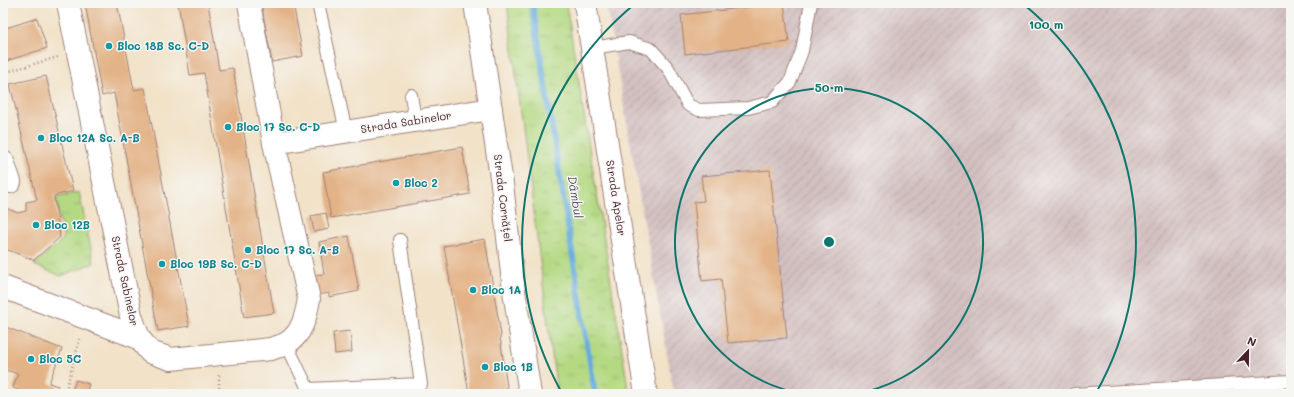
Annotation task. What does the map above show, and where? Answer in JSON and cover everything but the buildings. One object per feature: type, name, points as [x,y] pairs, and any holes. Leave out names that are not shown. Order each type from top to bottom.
[{"type":"street","name":"Strada Sabinelor","points":[[68,3],[131,316],[139,338],[150,352],[171,359],[272,349],[286,343],[297,334],[306,317],[309,299],[274,143],[249,3]]},
{"type":"street","name":"Strada Cornățel","points":[[475,3],[502,184],[514,291],[530,394]]},
{"type":"street","name":"Strada Apelor","points":[[585,3],[646,394]]},
{"type":"street","name":"Strada Sabinelor","points":[[274,143],[491,109]]},
{"type":"street","points":[[3,287],[139,338]]},
{"type":"lane","points":[[318,3],[346,132]]},
{"type":"lane","points":[[593,48],[629,42],[651,49],[668,68],[688,105],[699,110],[748,108],[772,102],[790,82],[802,51],[811,3]]},
{"type":"lane","points":[[411,94],[415,120]]},
{"type":"lane","points":[[286,343],[308,389],[421,384],[400,240]]},
{"type":"lane","points":[[1074,394],[1291,381]]},
{"type":"path","points":[[3,73],[78,52]]},
{"type":"path","points":[[65,394],[86,318]]},
{"type":"shaded area","points":[[606,3],[1291,3],[1291,394],[674,394]]},
{"type":"green space","points":[[507,3],[566,3],[629,394],[557,394]]},
{"type":"green space","points":[[79,192],[94,263],[61,276],[34,265],[63,239],[56,198]]},
{"type":"waterway","name":"Dâmbul","points":[[532,3],[595,394]]},
{"type":"place","name":"Bloc 18B Sc. C-D","points":[[109,46]]},
{"type":"place","name":"Bloc 17 Sc. C-D","points":[[228,127]]},
{"type":"place","name":"Bloc 12A Sc. A-B","points":[[41,138]]},
{"type":"place","name":"Bloc 2","points":[[396,183]]},
{"type":"place","name":"Bloc 12B","points":[[36,225]]},
{"type":"place","name":"Bloc 17 Sc. A-B","points":[[248,250]]},
{"type":"place","name":"Bloc 19B Sc. C-D","points":[[162,264]]},
{"type":"place","name":"Bloc 1A","points":[[473,290]]},
{"type":"place","name":"Bloc 5C","points":[[31,359]]},
{"type":"place","name":"Bloc 1B","points":[[485,367]]}]
